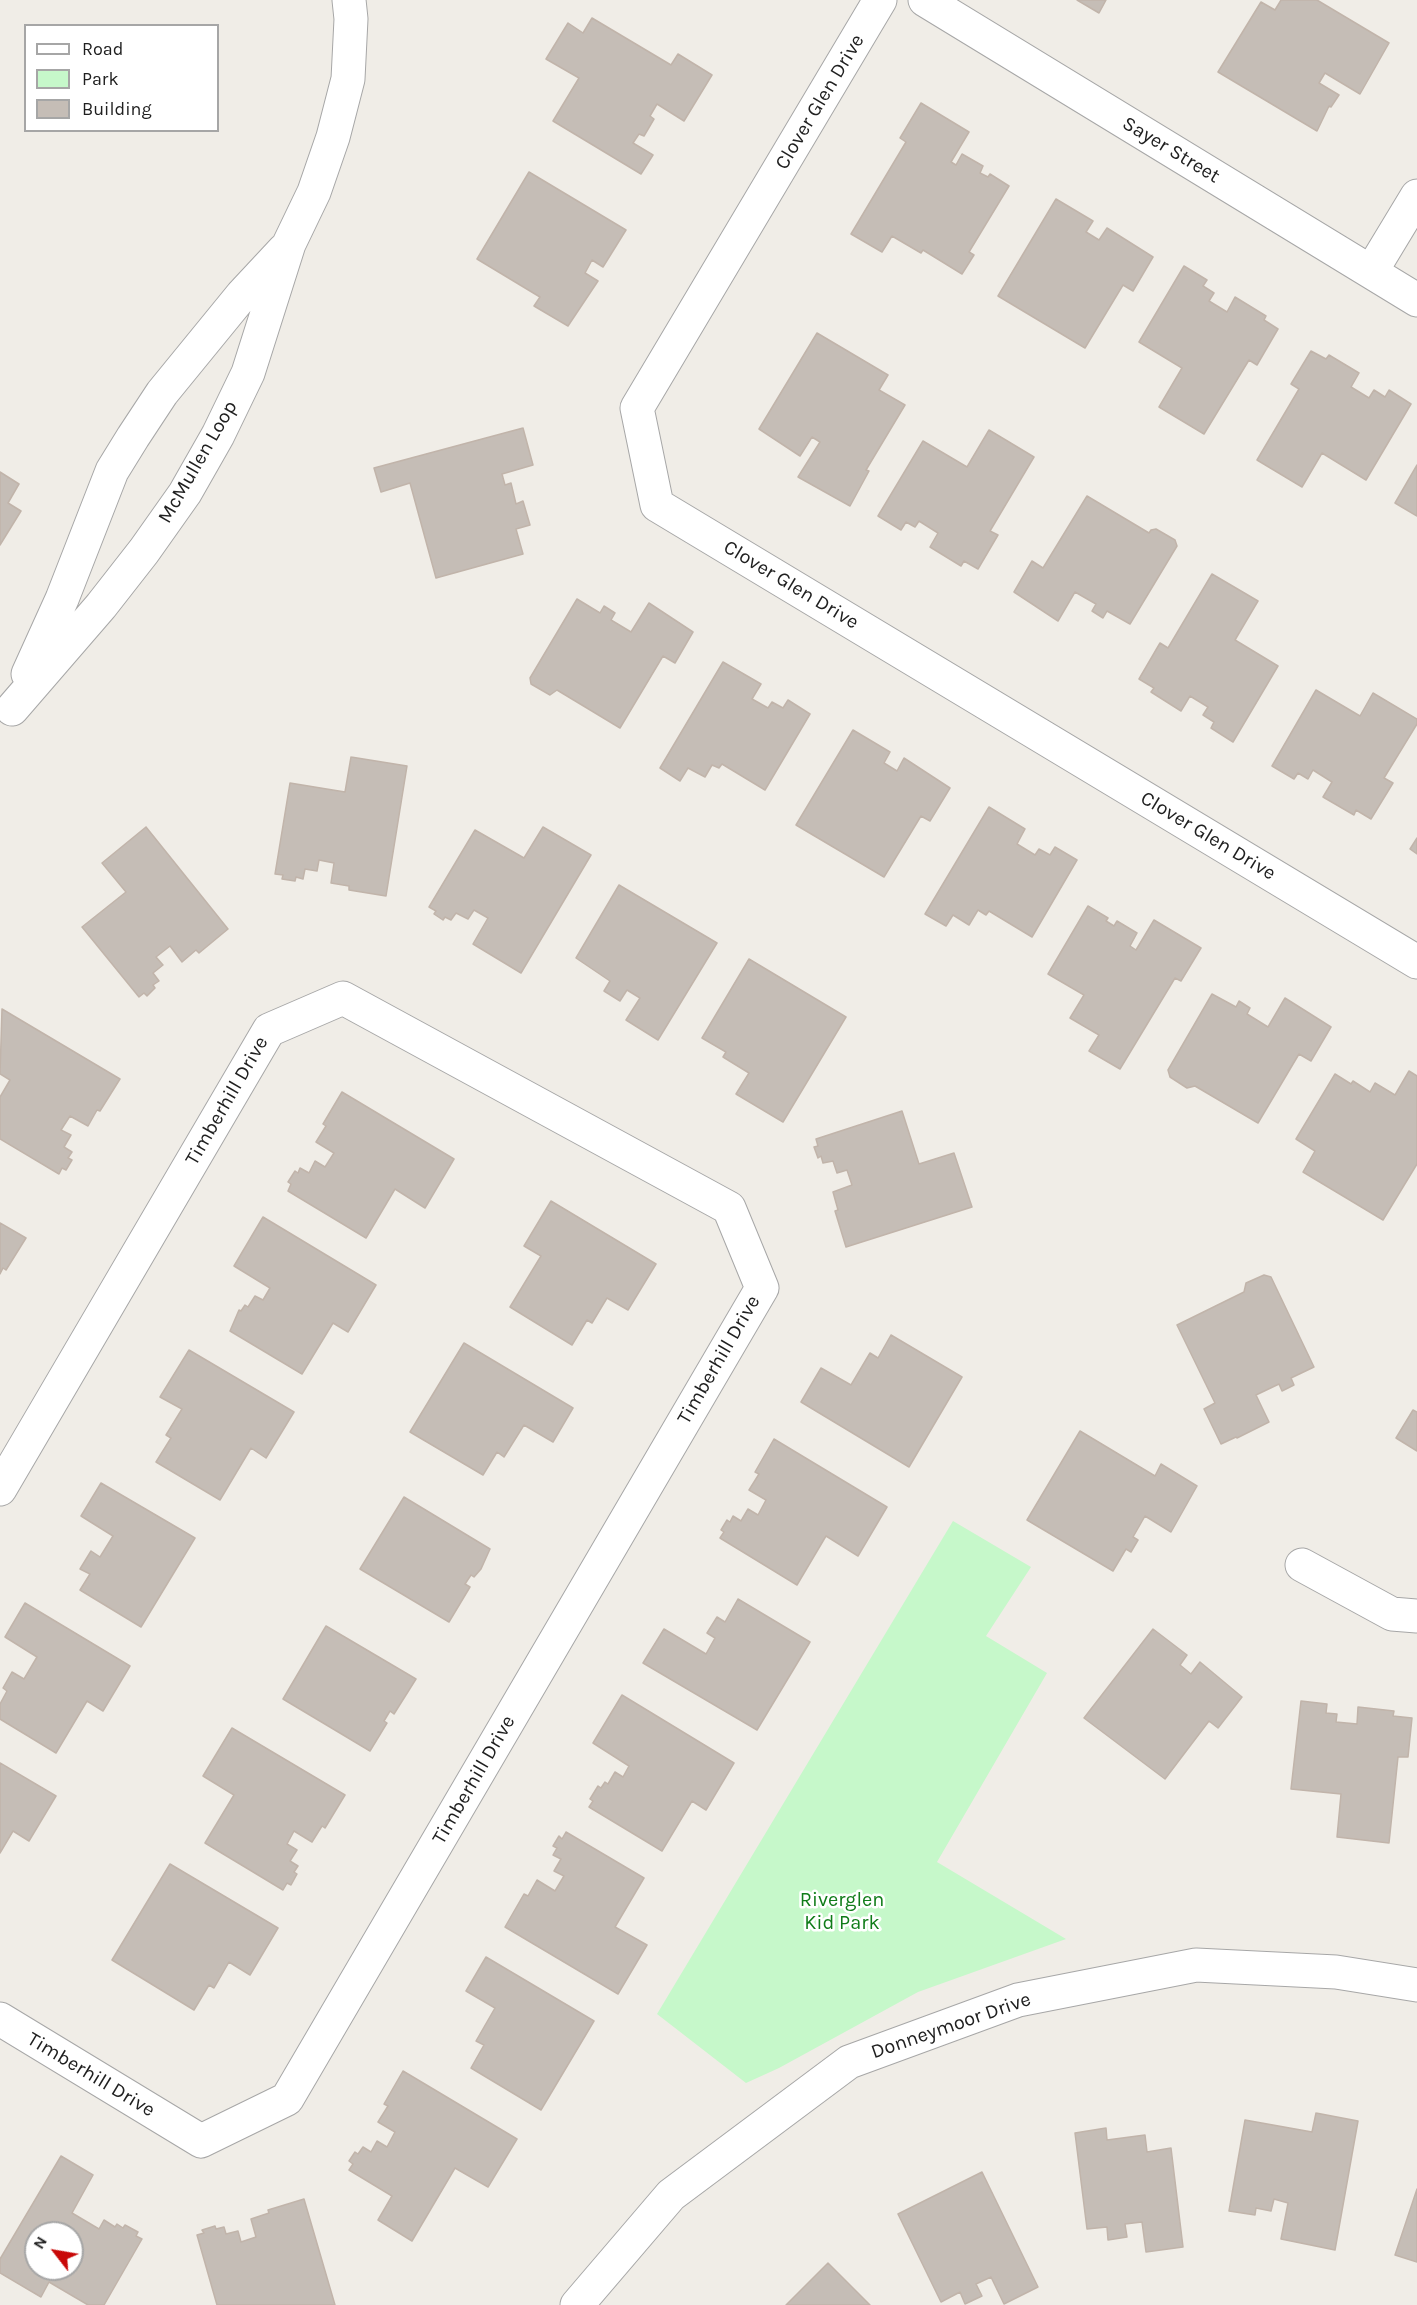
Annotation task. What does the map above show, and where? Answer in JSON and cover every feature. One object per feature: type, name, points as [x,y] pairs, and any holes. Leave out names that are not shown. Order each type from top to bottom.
[{"type":"street","name":"McMullen Loop","points":[[6,718],[101,606],[185,493],[218,435],[248,373],[289,244],[314,192],[333,136],[348,79],[351,19],[349,0]]},
{"type":"street","name":"Clover Glen Drive","points":[[880,0],[637,408],[657,505],[1417,962]]},
{"type":"street","name":"Sayer Street","points":[[925,0],[1417,300]]},
{"type":"street","points":[[1371,272],[1417,196]]},
{"type":"street","name":"McMullen Loop","points":[[6,718],[62,599],[112,471],[162,393],[242,295],[289,244]]},
{"type":"street","name":"Timberhill Drive","points":[[0,1489],[269,1030],[343,998],[729,1208],[762,1288],[287,2099],[201,2141],[0,2019]]},
{"type":"street","points":[[1302,1565],[1392,1614],[1417,1616]]},
{"type":"street","name":"Donneymoor Drive","points":[[577,2305],[671,2195],[849,2062],[1018,2000],[1196,1965],[1336,1972],[1417,1985]]},
{"type":"green space","name":"Riverglen Kid Park","points":[[953,1521],[1031,1567],[986,1636],[1047,1673],[937,1862],[1066,1939],[918,1992],[779,2068],[746,2083],[657,2014]]},
{"type":"building","points":[[1077,0],[1106,0],[1099,13]]},
{"type":"building","points":[[1281,0],[1317,0],[1389,43],[1360,94],[1325,73],[1319,83],[1339,95],[1331,107],[1329,106],[1317,131],[1218,72],[1261,2],[1275,10]]},
{"type":"building","points":[[592,18],[671,65],[678,54],[712,75],[684,121],[657,104],[650,116],[654,119],[644,136],[639,134],[633,143],[653,155],[641,174],[553,121],[579,78],[546,59],[568,23],[583,33]]},
{"type":"building","points":[[921,103],[969,132],[951,162],[956,165],[962,154],[983,166],[980,173],[988,177],[990,174],[1009,186],[969,252],[974,255],[962,274],[923,250],[921,253],[892,236],[882,252],[851,234],[906,142],[900,138]]},
{"type":"building","points":[[529,172],[626,230],[603,267],[592,260],[585,273],[598,281],[568,326],[534,306],[540,297],[477,259]]},
{"type":"building","points":[[1056,199],[1093,221],[1086,232],[1099,240],[1107,228],[1153,257],[1133,291],[1123,285],[1085,348],[998,296]]},
{"type":"building","points":[[1184,266],[1207,280],[1203,286],[1214,293],[1209,301],[1227,312],[1235,297],[1266,316],[1264,320],[1278,329],[1257,365],[1249,360],[1204,434],[1159,407],[1182,368],[1139,342]]},
{"type":"building","points":[[817,333],[888,375],[879,390],[905,405],[866,470],[869,471],[850,506],[798,477],[820,442],[812,437],[800,456],[759,429]]},
{"type":"building","points":[[1311,351],[1326,359],[1329,355],[1359,373],[1351,387],[1369,398],[1374,390],[1385,397],[1389,390],[1411,404],[1366,480],[1322,453],[1302,487],[1257,460],[1299,389],[1291,384]]},
{"type":"building","points":[[523,428],[533,465],[502,474],[505,485],[511,483],[516,504],[523,501],[530,525],[516,529],[523,554],[436,578],[410,483],[381,492],[374,468]]},
{"type":"building","points":[[989,430],[1034,457],[990,531],[998,535],[978,569],[964,561],[961,566],[930,547],[938,533],[919,521],[915,527],[906,522],[901,530],[878,516],[923,441],[967,467]]},
{"type":"building","points":[[1417,465],[1417,516],[1395,503]]},
{"type":"building","points":[[0,472],[19,484],[8,503],[21,511],[0,545]]},
{"type":"building","points":[[1087,496],[1149,533],[1156,529],[1175,540],[1177,546],[1130,624],[1107,611],[1103,618],[1092,611],[1096,604],[1075,592],[1058,621],[1014,592],[1032,561],[1043,568]]},
{"type":"building","points":[[1212,574],[1258,601],[1235,640],[1278,666],[1233,742],[1211,728],[1214,722],[1203,715],[1208,707],[1190,696],[1181,711],[1151,692],[1154,688],[1139,679],[1160,643],[1168,648]]},
{"type":"building","points":[[577,599],[600,613],[604,606],[615,613],[611,620],[631,632],[649,603],[693,632],[675,663],[663,656],[620,728],[557,690],[550,695],[531,684],[530,678]]},
{"type":"building","points":[[723,662],[761,684],[752,699],[768,708],[772,702],[783,708],[788,700],[810,714],[765,790],[722,764],[719,768],[712,765],[705,777],[688,768],[680,781],[660,768]]},
{"type":"building","points":[[1316,690],[1360,716],[1373,693],[1417,719],[1417,724],[1384,778],[1393,783],[1371,819],[1356,810],[1354,815],[1323,797],[1332,782],[1313,770],[1308,779],[1298,773],[1294,779],[1272,766]]},
{"type":"building","points":[[853,730],[890,752],[884,763],[897,771],[904,758],[950,788],[930,821],[921,816],[884,877],[796,825]]},
{"type":"building","points":[[351,757],[407,766],[386,896],[349,890],[349,886],[331,883],[334,863],[319,860],[317,871],[305,869],[303,879],[296,877],[295,881],[282,879],[283,875],[275,874],[290,783],[345,792]]},
{"type":"building","points":[[989,807],[1025,829],[1017,844],[1035,855],[1039,849],[1050,855],[1055,847],[1077,860],[1032,937],[989,911],[986,915],[978,910],[969,925],[953,915],[946,926],[925,914]]},
{"type":"building","points":[[146,827],[228,929],[199,953],[196,950],[182,962],[170,946],[156,957],[163,965],[153,973],[159,981],[153,985],[155,988],[147,996],[144,993],[139,997],[82,927],[126,892],[102,863]]},
{"type":"building","points":[[543,827],[591,855],[521,973],[473,944],[488,918],[474,910],[468,919],[456,913],[451,920],[445,917],[443,920],[434,914],[436,911],[429,907],[475,830],[524,858]]},
{"type":"building","points":[[1417,838],[1417,854],[1410,849]]},
{"type":"building","points":[[619,885],[717,943],[658,1040],[626,1020],[640,998],[627,990],[620,1001],[604,991],[610,981],[576,958]]},
{"type":"building","points":[[1088,906],[1108,918],[1106,921],[1114,926],[1117,921],[1137,933],[1130,946],[1136,950],[1154,920],[1201,948],[1181,981],[1175,978],[1120,1069],[1089,1051],[1099,1035],[1070,1018],[1084,995],[1048,974]]},
{"type":"building","points":[[749,959],[846,1017],[783,1122],[736,1094],[749,1073],[723,1057],[726,1052],[702,1038]]},
{"type":"building","points":[[1212,994],[1236,1007],[1239,1001],[1250,1008],[1247,1014],[1268,1027],[1285,998],[1331,1027],[1311,1061],[1299,1054],[1258,1123],[1195,1086],[1187,1088],[1170,1077],[1168,1070]]},
{"type":"building","points":[[2,1009],[120,1079],[88,1126],[70,1116],[61,1130],[71,1135],[64,1147],[72,1152],[68,1158],[72,1160],[66,1170],[62,1168],[59,1174],[0,1139],[0,1097],[10,1080],[0,1074]]},
{"type":"building","points":[[1409,1071],[1417,1076],[1417,1164],[1383,1220],[1303,1172],[1315,1151],[1296,1139],[1335,1074],[1351,1084],[1353,1081],[1370,1092],[1375,1083],[1395,1095]]},
{"type":"building","points":[[342,1092],[454,1159],[425,1208],[395,1189],[366,1238],[288,1191],[291,1184],[288,1182],[295,1171],[298,1173],[300,1168],[309,1173],[315,1161],[325,1167],[334,1153],[316,1142],[326,1126],[323,1124]]},
{"type":"building","points":[[902,1111],[919,1164],[954,1153],[972,1207],[846,1247],[835,1211],[838,1210],[833,1192],[852,1185],[847,1170],[837,1173],[833,1161],[823,1163],[821,1156],[818,1158],[814,1147],[818,1146],[816,1139]]},
{"type":"building","points":[[551,1201],[656,1264],[628,1310],[607,1298],[592,1323],[587,1320],[572,1345],[510,1307],[541,1256],[524,1246]]},
{"type":"building","points":[[263,1217],[376,1285],[348,1332],[333,1323],[302,1374],[230,1331],[239,1310],[241,1311],[245,1305],[248,1307],[255,1296],[263,1300],[270,1288],[234,1266]]},
{"type":"building","points":[[0,1223],[26,1238],[6,1270],[3,1268],[0,1274]]},
{"type":"building","points":[[1264,1275],[1271,1277],[1314,1367],[1291,1378],[1294,1385],[1282,1391],[1279,1384],[1256,1395],[1269,1422],[1221,1444],[1204,1409],[1215,1403],[1177,1325],[1244,1292],[1246,1283]]},
{"type":"building","points":[[891,1335],[962,1377],[909,1467],[801,1402],[821,1368],[851,1385],[870,1353],[878,1358]]},
{"type":"building","points":[[464,1343],[573,1408],[553,1442],[524,1425],[504,1457],[497,1452],[483,1475],[410,1432]]},
{"type":"building","points":[[189,1350],[294,1412],[266,1458],[251,1448],[220,1500],[156,1462],[171,1438],[166,1435],[182,1409],[160,1397]]},
{"type":"building","points":[[1413,1410],[1417,1412],[1417,1451],[1396,1438]]},
{"type":"building","points":[[1080,1431],[1155,1476],[1161,1464],[1197,1486],[1171,1532],[1145,1516],[1133,1537],[1138,1540],[1131,1552],[1126,1549],[1113,1571],[1027,1520]]},
{"type":"building","points":[[774,1439],[887,1507],[858,1556],[826,1536],[797,1585],[720,1538],[724,1532],[721,1530],[727,1520],[730,1522],[733,1516],[741,1521],[748,1509],[758,1515],[766,1500],[749,1490],[759,1474],[755,1472]]},
{"type":"building","points":[[101,1483],[195,1538],[141,1627],[80,1590],[90,1574],[80,1569],[91,1551],[100,1557],[113,1536],[81,1516]]},
{"type":"building","points":[[404,1497],[490,1549],[481,1569],[474,1577],[471,1575],[465,1584],[470,1587],[449,1622],[360,1569]]},
{"type":"building","points":[[738,1599],[810,1642],[757,1730],[643,1663],[664,1629],[706,1654],[715,1638],[707,1633],[717,1617],[725,1622]]},
{"type":"building","points":[[25,1603],[130,1666],[103,1711],[87,1701],[56,1753],[0,1719],[0,1704],[7,1691],[3,1688],[12,1672],[24,1679],[37,1657],[5,1637]]},
{"type":"building","points":[[326,1626],[416,1679],[394,1714],[390,1711],[384,1721],[387,1723],[370,1751],[283,1699]]},
{"type":"building","points":[[1153,1629],[1187,1655],[1180,1665],[1191,1674],[1200,1662],[1242,1697],[1218,1728],[1209,1721],[1165,1779],[1084,1718]]},
{"type":"building","points":[[622,1695],[734,1763],[706,1810],[692,1801],[662,1851],[589,1807],[593,1801],[590,1799],[598,1786],[601,1788],[605,1782],[608,1784],[615,1772],[623,1777],[629,1766],[593,1743]]},
{"type":"building","points":[[1301,1701],[1327,1704],[1326,1713],[1337,1714],[1336,1722],[1357,1724],[1358,1707],[1394,1711],[1393,1716],[1412,1718],[1408,1757],[1398,1757],[1389,1843],[1337,1837],[1341,1794],[1291,1789]]},
{"type":"building","points":[[232,1728],[345,1795],[325,1828],[322,1826],[312,1842],[294,1831],[287,1844],[297,1850],[290,1861],[298,1866],[294,1872],[297,1874],[291,1885],[287,1883],[283,1890],[205,1843],[234,1795],[203,1776]]},
{"type":"building","points":[[0,1763],[56,1796],[29,1841],[13,1831],[0,1853]]},
{"type":"building","points":[[566,1832],[644,1878],[615,1927],[647,1945],[618,1994],[505,1927],[524,1894],[528,1896],[537,1880],[555,1891],[564,1876],[554,1871],[561,1859],[553,1855],[557,1848],[553,1846],[559,1836],[562,1839]]},
{"type":"building","points":[[170,1864],[278,1928],[250,1975],[229,1962],[214,1988],[209,1985],[194,2010],[112,1960]]},
{"type":"building","points":[[486,1957],[594,2021],[541,2110],[471,2068],[484,2045],[476,2041],[495,2008],[466,1991]]},
{"type":"building","points":[[403,2071],[517,2139],[488,2187],[455,2168],[412,2241],[378,2220],[392,2196],[349,2170],[353,2164],[349,2161],[355,2152],[358,2154],[363,2147],[371,2152],[377,2141],[387,2147],[395,2132],[378,2122],[388,2106],[384,2104]]},
{"type":"building","points":[[1316,2113],[1358,2121],[1335,2250],[1281,2239],[1288,2203],[1274,2199],[1271,2211],[1256,2208],[1255,2215],[1229,2211],[1245,2120],[1312,2132]]},
{"type":"building","points":[[1106,2128],[1107,2140],[1145,2135],[1147,2152],[1171,2148],[1183,2247],[1146,2252],[1142,2222],[1125,2224],[1127,2237],[1108,2240],[1107,2227],[1087,2229],[1075,2133]]},
{"type":"building","points":[[61,2156],[93,2175],[72,2213],[99,2229],[104,2220],[115,2227],[117,2224],[123,2228],[125,2225],[138,2232],[136,2236],[142,2239],[104,2305],[88,2305],[49,2282],[41,2297],[0,2273],[0,2259]]},
{"type":"building","points":[[982,2172],[1038,2287],[1004,2304],[991,2277],[976,2284],[982,2296],[965,2304],[960,2292],[941,2302],[898,2214]]},
{"type":"building","points":[[1417,2189],[1417,2262],[1395,2255]]},
{"type":"building","points":[[304,2199],[335,2305],[217,2305],[197,2235],[204,2233],[202,2230],[215,2226],[216,2229],[224,2227],[226,2234],[238,2231],[241,2242],[256,2237],[251,2219],[269,2213],[268,2210]]},
{"type":"building","points":[[828,2263],[870,2305],[786,2305]]}]
